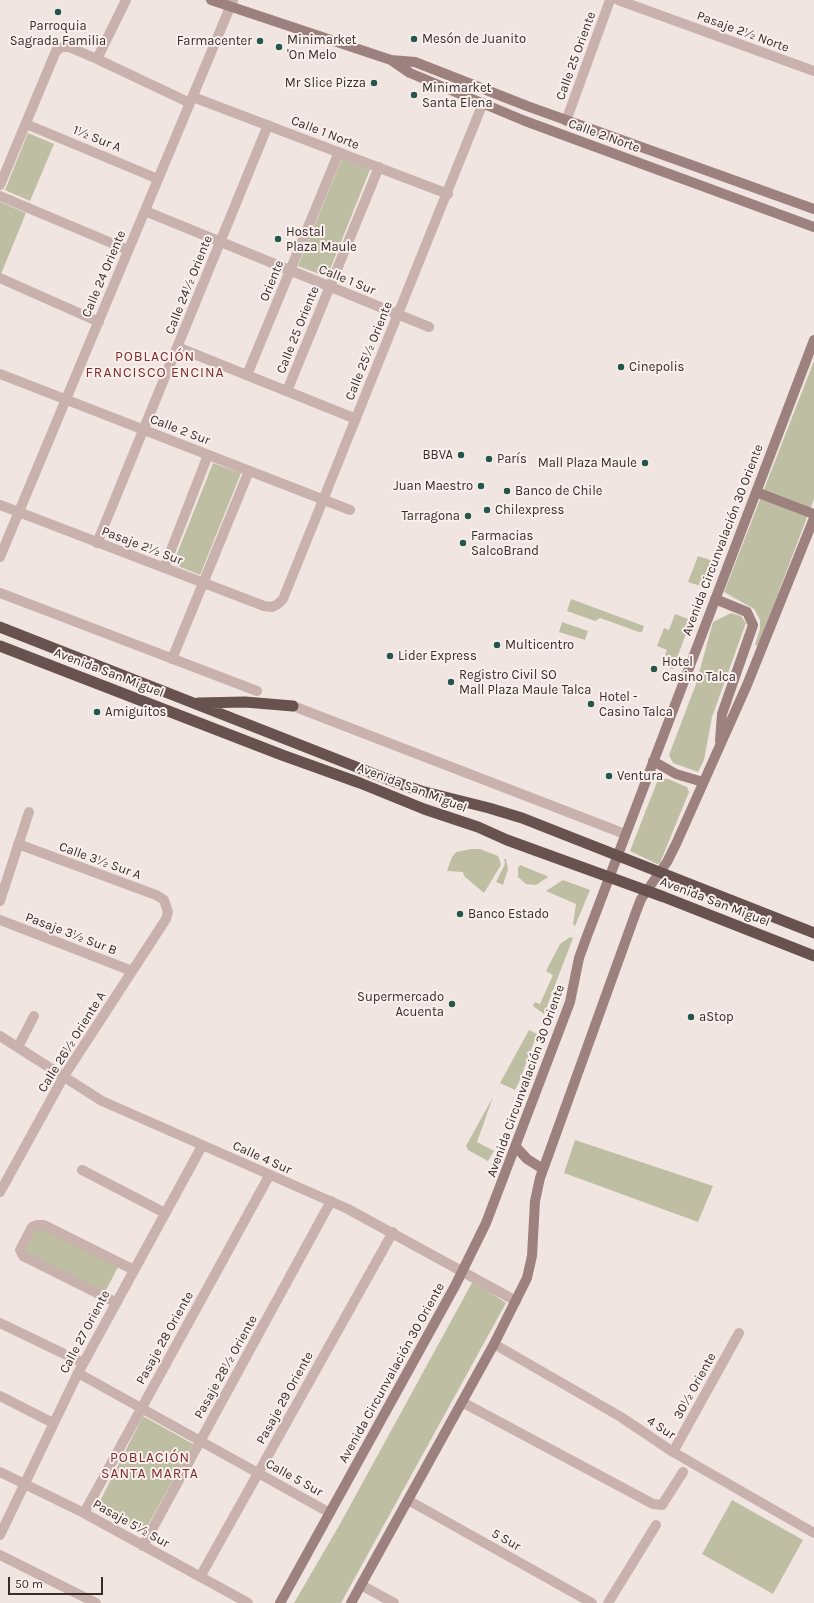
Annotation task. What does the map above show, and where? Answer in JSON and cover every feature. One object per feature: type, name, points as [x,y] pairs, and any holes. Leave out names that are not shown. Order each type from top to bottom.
[{"type":"highway","name":"Avenida San Miguel","points":[[0,626],[404,785],[505,813],[814,933]]},
{"type":"highway","name":"Avenida San Miguel","points":[[0,646],[282,755],[360,783],[424,809],[478,827],[507,840],[648,891],[814,956]]},
{"type":"highway","points":[[193,703],[245,702],[294,706]]},
{"type":"main road","name":"Calle 2 Norte","points":[[211,0],[232,4],[391,60],[415,62],[566,121],[814,209]]},
{"type":"main road","name":"Calle 2 Norte","points":[[391,60],[410,73],[525,122],[814,227]]},
{"type":"main road","name":"Avenida Circunvalación 30 Oriente","points":[[280,1603],[463,1271],[486,1223],[570,1002],[583,947],[609,877],[814,340]]},
{"type":"main road","points":[[756,492],[814,514]]},
{"type":"main road","points":[[351,1603],[494,1344],[516,1301],[530,1268],[535,1202],[543,1169],[636,912],[641,899],[648,891],[676,844],[764,646],[814,518]]},
{"type":"main road","points":[[715,599],[747,612],[753,624],[722,714],[720,745]]},
{"type":"main road","points":[[652,762],[676,774],[703,782]]},
{"type":"main road","points":[[516,1147],[527,1159],[543,1169]]},
{"type":"street","points":[[97,59],[126,0]]},
{"type":"street","name":"Calle 25 Oriente","points":[[566,121],[610,0]]},
{"type":"street","name":"Pasaje 2½ Norte","points":[[618,0],[814,71]]},
{"type":"street","name":"Calle 24 Oriente","points":[[0,557],[232,4]]},
{"type":"street","name":"Calle 1 Norte","points":[[26,124],[56,51],[62,47],[69,47],[191,100],[268,125],[448,194]]},
{"type":"street","name":"Calle 25½ Oriente","points":[[276,606],[283,599],[448,194],[483,103]]},
{"type":"street","points":[[0,185],[26,124]]},
{"type":"street","name":"1½ Sur A","points":[[26,124],[158,179]]},
{"type":"street","name":"Calle 24½ Oriente","points":[[97,543],[268,125]]},
{"type":"street","name":"Oriente","points":[[247,375],[339,152]]},
{"type":"street","name":"Calle 25 Oriente","points":[[287,391],[379,168]]},
{"type":"street","points":[[0,196],[128,250]]},
{"type":"street","name":"Calle 1 Sur","points":[[145,211],[428,327]]},
{"type":"street","points":[[0,278],[99,322]]},
{"type":"street","points":[[177,347],[356,419]]},
{"type":"street","name":"Calle 2 Sur","points":[[0,374],[350,510]]},
{"type":"street","points":[[164,568],[208,455]]},
{"type":"street","points":[[172,659],[249,471]]},
{"type":"street","name":"Pasaje 2½ Sur","points":[[0,505],[203,584],[267,607],[276,606]]},
{"type":"street","points":[[0,593],[257,691]]},
{"type":"street","points":[[294,706],[625,834]]},
{"type":"street","points":[[0,901],[29,812]]},
{"type":"street","name":"Calle 3½ Sur A","points":[[18,844],[156,895],[164,900],[168,908]]},
{"type":"street","name":"Calle 26½ Oriente A","points":[[0,1192],[64,1076],[166,919],[168,908]]},
{"type":"street","name":"Pasaje 3½ Sur B","points":[[0,920],[132,972]]},
{"type":"street","points":[[18,1047],[34,1016]]},
{"type":"street","name":"Calle 4 Sur","points":[[0,1036],[102,1101],[269,1176],[331,1202],[393,1232],[516,1301]]},
{"type":"street","name":"Calle 27 Oriente","points":[[0,1535],[83,1363],[115,1302],[202,1146]]},
{"type":"street","points":[[82,1170],[165,1213]]},
{"type":"street","name":"Pasaje 28 Oriente","points":[[84,1513],[269,1176]]},
{"type":"street","name":"Pasaje 28½ Oriente","points":[[143,1546],[331,1202]]},
{"type":"street","points":[[115,1302],[20,1254],[20,1250],[32,1227],[44,1225],[134,1270]]},
{"type":"street","name":"Pasaje 29 Oriente","points":[[200,1577],[393,1232]]},
{"type":"street","points":[[0,1323],[83,1363]]},
{"type":"street","name":"30½ Oriente","points":[[673,1452],[739,1333]]},
{"type":"street","name":"4 Sur","points":[[494,1344],[621,1417],[673,1452],[814,1533]]},
{"type":"street","name":"Calle 5 Sur","points":[[78,1373],[330,1513]]},
{"type":"street","points":[[0,1396],[53,1424]]},
{"type":"street","points":[[462,1402],[653,1504],[662,1504],[683,1472]]},
{"type":"street","name":"Pasaje 5½ Sur","points":[[0,1472],[84,1513],[248,1603]]},
{"type":"street","name":"5 Sur","points":[[408,1500],[592,1603]]},
{"type":"street","points":[[608,1603],[656,1525]]},
{"type":"street","points":[[0,1555],[79,1599],[96,1603]]},
{"type":"street","points":[[361,1585],[394,1603]]},
{"type":"green space","points":[[28,133],[54,144],[30,201],[5,190]]},
{"type":"green space","points":[[343,156],[371,167],[327,277],[298,266]]},
{"type":"green space","points":[[0,202],[26,213],[1,274],[0,274]]},
{"type":"green space","points":[[814,361],[814,499],[758,646],[755,645],[760,629],[760,620],[754,609],[724,592]]},
{"type":"green space","points":[[213,463],[241,473],[200,575],[173,564]]},
{"type":"green space","points":[[698,556],[713,561],[704,587],[688,582]]},
{"type":"green space","points":[[571,599],[644,626],[642,632],[600,618],[595,621],[567,611]]},
{"type":"green space","points":[[731,613],[741,616],[746,623],[712,717],[704,760],[698,772],[673,763],[669,755],[696,684],[713,622]]},
{"type":"green space","points":[[675,614],[691,620],[673,669],[661,665],[667,650],[657,646],[664,628],[669,630]]},
{"type":"green space","points":[[562,622],[588,631],[585,640],[559,632]]},
{"type":"green space","points":[[662,779],[668,779],[687,787],[689,792],[660,863],[657,864],[630,851],[657,782]]},
{"type":"green space","points":[[480,849],[498,856],[500,861],[501,865],[484,893],[464,876],[463,872],[447,871],[452,857],[456,852]]},
{"type":"green space","points":[[504,859],[506,859],[508,869],[503,885],[496,882],[505,864]]},
{"type":"green space","points":[[520,865],[548,877],[536,885],[526,884],[518,877],[518,868]]},
{"type":"green space","points":[[563,880],[590,890],[575,926],[573,924],[576,904],[546,891]]},
{"type":"green space","points":[[570,937],[573,938],[544,1014],[533,1006],[535,1002],[540,1004],[553,975],[546,971],[560,944]]},
{"type":"green space","points":[[529,1030],[537,1034],[515,1090],[500,1083]]},
{"type":"green space","points":[[493,1097],[477,1142],[494,1151],[488,1161],[468,1150],[466,1146]]},
{"type":"green space","points":[[575,1140],[713,1186],[698,1222],[564,1173]]},
{"type":"green space","points":[[35,1224],[118,1267],[104,1294],[20,1251]]},
{"type":"green space","points":[[473,1281],[506,1303],[341,1603],[294,1603],[340,1524]]},
{"type":"green space","points":[[143,1416],[193,1444],[143,1534],[97,1507]]},
{"type":"green space","points":[[732,1500],[803,1540],[773,1594],[702,1554]]},
{"type":"place","name":"Parroquia Sagrada Familia","points":[[58,12]]},
{"type":"place","name":"Mesón de Juanito","points":[[414,39]]},
{"type":"place","name":"Farmacenter","points":[[260,41]]},
{"type":"place","name":"Minimarket 'On Melo","points":[[279,47]]},
{"type":"place","name":"Mr Slice Pizza","points":[[374,83]]},
{"type":"place","name":"Minimarket Santa Elena","points":[[414,95]]},
{"type":"place","name":"Hostal Plaza Maule","points":[[278,239]]},
{"type":"place","name":"Cinepolis","points":[[621,367]]},
{"type":"place","name":"BBVA","points":[[461,455]]},
{"type":"place","name":"París","points":[[489,459]]},
{"type":"place","name":"Mall Plaza Maule","points":[[645,463]]},
{"type":"place","name":"Juan Maestro","points":[[481,486]]},
{"type":"place","name":"Banco de Chile","points":[[507,491]]},
{"type":"place","name":"Chilexpress","points":[[487,510]]},
{"type":"place","name":"Tarragona","points":[[468,516]]},
{"type":"place","name":"Farmacias SalcoBrand","points":[[463,543]]},
{"type":"place","name":"Multicentro","points":[[497,645]]},
{"type":"place","name":"Lider Express","points":[[390,656]]},
{"type":"place","name":"Hotel Casino Talca","points":[[654,669]]},
{"type":"place","name":"Registro Civil SO Mall Plaza Maule Talca","points":[[451,682]]},
{"type":"place","name":"Hotel - Casino Talca","points":[[591,704]]},
{"type":"place","name":"Amiguitos","points":[[97,712]]},
{"type":"place","name":"Ventura","points":[[609,776]]},
{"type":"place","name":"Banco Estado","points":[[460,914]]},
{"type":"place","name":"Supermercado Acuenta","points":[[452,1004]]},
{"type":"place","name":"aStop","points":[[691,1017]]},
{"type":"district","name":"POBLACIÓN FRANCISCO ENCINA","points":[[155,366]]},
{"type":"district","name":"POBLACIÓN SANTA MARTA","points":[[150,1466]]}]
